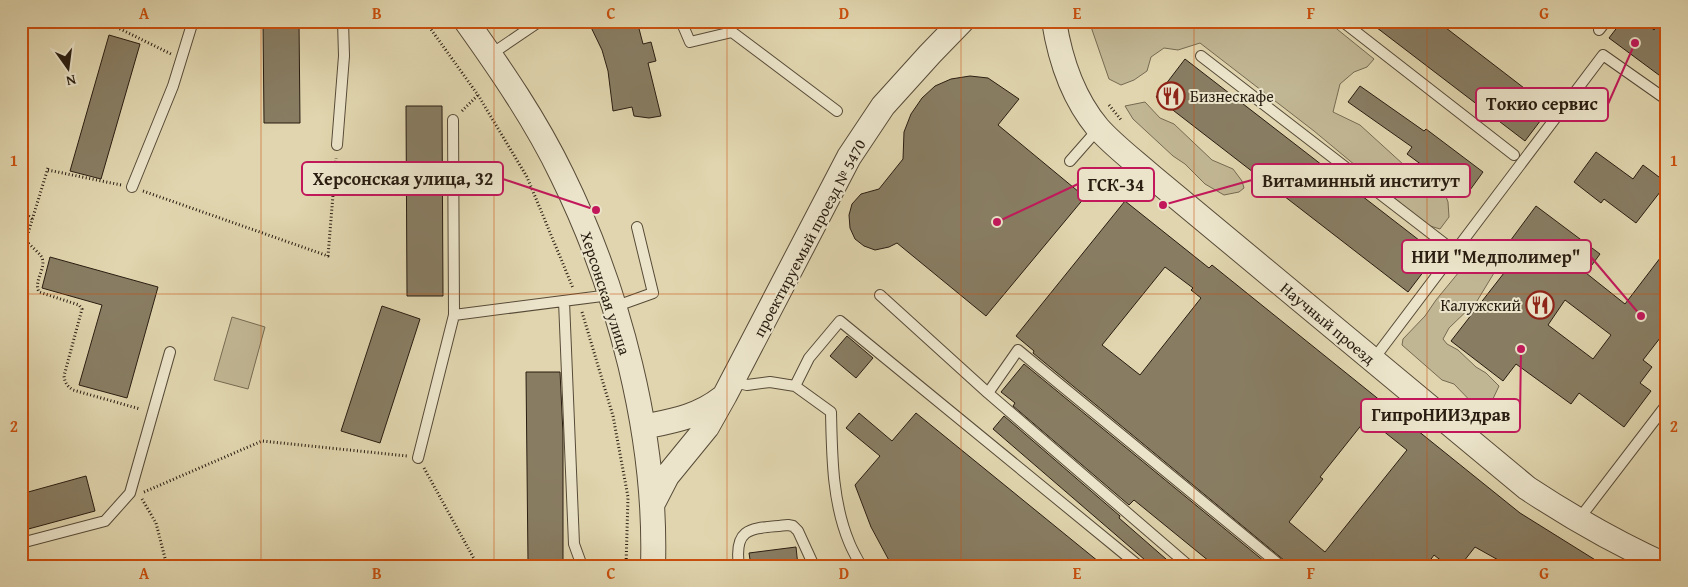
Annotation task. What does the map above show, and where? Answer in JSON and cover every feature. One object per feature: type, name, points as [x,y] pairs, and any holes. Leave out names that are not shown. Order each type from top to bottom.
[{"type":"street","name":"Херсонская улица","points":[[466,21],[527,111],[562,174],[588,235],[612,301],[626,347],[643,427],[652,505],[653,566]]},
{"type":"street","name":"проектируемый проезд № 5470","points":[[652,505],[667,476],[707,427],[729,389],[849,156],[883,106],[962,21]]},
{"type":"street","name":"Научный проезд","points":[[1054,21],[1064,64],[1073,88],[1098,128],[1157,181],[1527,488],[1634,551],[1667,566]]},
{"type":"street","name":"проектируемый проезд № 5470","points":[[643,427],[676,420],[708,409],[729,389]]},
{"type":"lane","points":[[132,187],[182,60],[193,21]]},
{"type":"lane","points":[[337,145],[344,56],[343,21]]},
{"type":"lane","points":[[490,55],[540,21]]},
{"type":"lane","points":[[681,21],[690,42],[732,32],[837,111]]},
{"type":"lane","points":[[1342,21],[1514,155]]},
{"type":"lane","points":[[1599,30],[1606,21]]},
{"type":"lane","points":[[1374,360],[1603,55],[1667,100]]},
{"type":"lane","points":[[1201,56],[1444,244]]},
{"type":"lane","points":[[418,458],[454,315],[453,120]]},
{"type":"lane","points":[[1070,162],[1098,128]]},
{"type":"lane","points":[[454,315],[577,299],[612,301],[653,293],[637,227]]},
{"type":"lane","points":[[880,295],[988,393],[1189,566]]},
{"type":"lane","points":[[564,301],[574,544],[582,566]]},
{"type":"lane","points":[[795,386],[809,358],[840,321],[1139,566]]},
{"type":"lane","points":[[988,393],[1018,350],[1281,566]]},
{"type":"lane","points":[[21,543],[105,521],[130,493],[170,352]]},
{"type":"lane","points":[[729,389],[770,382],[795,386],[831,412],[833,470],[841,516],[848,541],[861,566]]},
{"type":"lane","points":[[1579,519],[1667,404]]},
{"type":"lane","points":[[739,566],[738,543],[743,534],[751,530],[788,525],[793,526],[798,531],[814,566]]},
{"type":"path","points":[[104,21],[182,60]]},
{"type":"path","points":[[426,21],[478,95],[527,176],[577,299],[613,416],[628,497],[626,566]]},
{"type":"path","points":[[453,120],[478,95]]},
{"type":"path","points":[[21,256],[48,169],[132,187],[328,256],[337,145]]},
{"type":"path","points":[[21,209],[33,220]]},
{"type":"path","points":[[26,241],[40,255],[42,260],[36,285],[38,292],[79,305],[82,309],[64,382],[73,390],[153,413]]},
{"type":"path","points":[[167,566],[156,523],[139,494],[262,441],[418,458],[478,566]]},
{"type":"shaded area","points":[[1089,21],[1327,21],[1374,59],[1367,67],[1354,72],[1340,84],[1333,112],[1360,125],[1404,165],[1443,189],[1448,202],[1449,217],[1440,229],[1427,225],[1314,131],[1200,43],[1178,50],[1164,48],[1151,57],[1147,71],[1134,80],[1121,85],[1109,79]]},
{"type":"shaded area","points":[[1145,102],[1160,118],[1174,124],[1212,160],[1233,169],[1242,181],[1244,188],[1239,192],[1224,195],[1205,184],[1133,119],[1125,106]]},
{"type":"shaded area","points":[[1477,245],[1483,245],[1487,249],[1494,267],[1494,273],[1477,301],[1449,328],[1443,339],[1486,373],[1499,386],[1491,403],[1481,412],[1454,384],[1442,380],[1402,345],[1403,339],[1425,316],[1468,261],[1473,249]]},
{"type":"shaded area","points":[[232,317],[265,327],[248,389],[214,380]]},
{"type":"building","points":[[263,21],[299,21],[300,123],[264,123]]},
{"type":"building","points":[[588,21],[637,21],[643,44],[651,42],[656,61],[648,63],[661,116],[649,118],[634,116],[632,107],[613,111],[608,71],[602,50]]},
{"type":"building","points":[[1368,21],[1437,21],[1550,108],[1525,141]]},
{"type":"building","points":[[1622,21],[1643,21],[1654,30],[1661,21],[1667,21],[1667,81],[1609,38]]},
{"type":"building","points":[[109,35],[140,44],[101,179],[70,171]]},
{"type":"building","points":[[1185,59],[1437,254],[1408,292],[1156,97]]},
{"type":"building","points":[[970,76],[988,78],[1019,99],[998,125],[1085,197],[986,316],[897,243],[875,250],[864,246],[855,239],[850,228],[849,215],[852,204],[861,194],[879,189],[903,159],[904,132],[911,114],[922,98],[935,86],[951,79]]},
{"type":"building","points":[[1360,86],[1424,131],[1426,129],[1483,172],[1465,197],[1407,154],[1412,147],[1348,102]]},
{"type":"building","points":[[406,106],[442,106],[443,296],[407,296]]},
{"type":"building","points":[[1596,152],[1633,179],[1643,165],[1667,183],[1636,223],[1604,199],[1601,203],[1574,182]]},
{"type":"building","points":[[1125,201],[1209,268],[1212,265],[1520,513],[1605,566],[1509,566],[1475,547],[1460,566],[1448,566],[1434,555],[1426,566],[1288,566],[1285,561],[1033,353],[1034,351],[1016,336]],"holes":[[[1165,267],[1193,288],[1191,290],[1201,298],[1140,375],[1102,345]],[[1367,418],[1407,450],[1325,552],[1289,522],[1323,479],[1320,477]]]},
{"type":"building","points":[[1536,206],[1600,254],[1586,273],[1625,304],[1667,249],[1667,329],[1643,360],[1652,367],[1640,383],[1651,391],[1624,427],[1579,393],[1571,404],[1516,364],[1503,381],[1451,341],[1511,264],[1499,256]],"holes":[[[1565,300],[1611,335],[1593,359],[1548,325]]]},
{"type":"building","points":[[50,257],[158,287],[127,398],[79,385],[102,305],[42,288]]},
{"type":"building","points":[[382,306],[420,319],[380,443],[341,431]]},
{"type":"building","points":[[847,336],[873,358],[856,378],[830,356]]},
{"type":"building","points":[[1024,364],[1270,566],[1215,566],[1134,500],[1129,505],[1013,406],[1015,403],[1001,392]]},
{"type":"building","points":[[526,372],[560,372],[563,434],[563,561],[528,562]]},
{"type":"building","points":[[859,413],[892,441],[916,413],[1104,566],[892,566],[871,527],[855,485],[880,456],[846,428]]},
{"type":"building","points":[[1004,416],[1120,516],[1119,518],[1174,566],[1152,566],[993,429]]},
{"type":"building","points":[[86,476],[95,511],[21,531],[21,494]]},
{"type":"building","points":[[796,547],[798,566],[751,566],[749,553]]},
{"type":"place","name":"Токио сервис","points":[[1635,43]]},
{"type":"place","name":"Бизнескафе","points":[[1171,96]]},
{"type":"place","name":"Витаминный институт","points":[[1163,205]]},
{"type":"place","name":"Херсонская улица, 32","points":[[596,210]]},
{"type":"place","name":"ГСК-34","points":[[997,222]]},
{"type":"place","name":"Калужский","points":[[1540,305]]},
{"type":"place","name":"НИИ \"Медполимер\"","points":[[1641,316]]},
{"type":"place","name":"ГипроНИИЗдрав","points":[[1521,349]]}]
